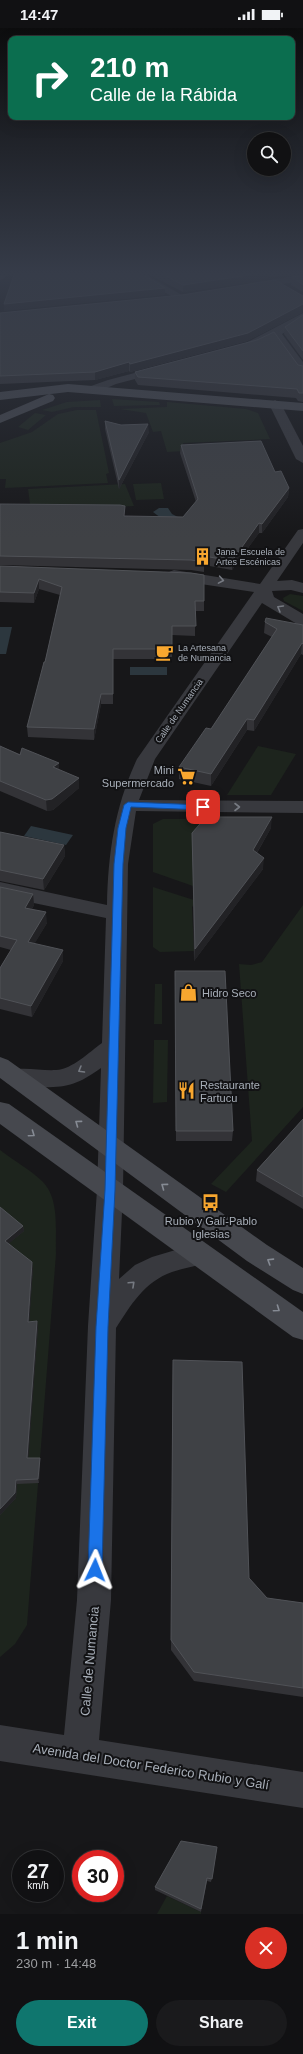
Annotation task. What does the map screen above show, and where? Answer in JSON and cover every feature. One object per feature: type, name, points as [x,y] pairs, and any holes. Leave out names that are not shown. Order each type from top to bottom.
[{"type":"street","points":[[0,418],[46,399],[95,390],[112,382],[178,364]]},
{"type":"street","points":[[0,396],[68,388],[303,407]]},
{"type":"street","points":[[275,404],[303,401]]},
{"type":"street","points":[[275,404],[303,459]]},
{"type":"street","name":"Calle de Numancia","points":[[80,1756],[94,1600],[102,1327],[110,1190],[117,914],[120,850],[128,805],[134,784],[146,759],[303,533]]},
{"type":"street","points":[[161,575],[203,578],[264,589],[279,585],[292,585],[303,588]]},
{"type":"street","points":[[264,589],[267,599],[303,621]]},
{"type":"street","points":[[128,805],[161,807],[303,807]]},
{"type":"street","points":[[0,889],[117,914]]},
{"type":"street","points":[[8,1072],[59,1079],[78,1072],[113,1047]]},
{"type":"street","points":[[8,1072],[257,1253],[303,1282]]},
{"type":"street","points":[[0,1111],[303,1328]]},
{"type":"street","points":[[102,1327],[130,1285],[149,1270],[165,1263],[199,1254]]},
{"type":"street","name":"Avenida del Doctor Federico Rubio y Galí","points":[[0,1743],[303,1790]]},
{"type":"shaded area","points":[[112,399],[159,402],[160,405],[114,406]]},
{"type":"shaded area","points":[[100,400],[101,407],[74,407],[52,412],[42,410],[67,402]]},
{"type":"shaded area","points":[[167,402],[246,409],[258,413],[270,439],[183,443],[186,451],[167,452],[161,431],[153,432],[146,413],[120,409],[167,407]]},
{"type":"shaded area","points":[[77,410],[96,410],[109,473],[106,474],[108,483],[5,488],[6,479],[0,479],[0,443],[32,432],[58,414]]},
{"type":"shaded area","points":[[35,413],[46,415],[28,430],[18,427]]},
{"type":"shaded area","points":[[161,483],[164,499],[136,500],[133,484]]},
{"type":"shaded area","points":[[125,484],[134,506],[31,511],[28,489]]},
{"type":"shaded area","points":[[159,508],[168,508],[172,514],[180,518],[161,518],[153,512]]},
{"type":"shaded area","points":[[290,594],[303,596],[303,611],[284,601],[283,598]]},
{"type":"shaded area","points":[[0,627],[12,627],[6,654],[0,654]]},
{"type":"shaded area","points":[[130,667],[167,667],[167,675],[130,675]]},
{"type":"shaded area","points":[[258,746],[296,754],[271,795],[227,795]]},
{"type":"shaded area","points":[[163,819],[205,819],[193,886],[153,872],[153,824]]},
{"type":"shaded area","points":[[31,826],[73,835],[66,845],[24,836]]},
{"type":"shaded area","points":[[153,887],[197,901],[192,907],[194,951],[160,952],[153,947]]},
{"type":"shaded area","points":[[303,905],[303,1107],[226,1192],[211,1184],[252,1141],[239,964],[251,965],[262,962]]},
{"type":"shaded area","points":[[155,984],[162,984],[162,1024],[154,1024]]},
{"type":"shaded area","points":[[154,1040],[168,1040],[167,1102],[153,1103]]},
{"type":"shaded area","points":[[0,1150],[33,1173],[48,1189],[52,1198],[56,1216],[56,1254],[27,1625],[15,1644],[0,1657]]},
{"type":"shaded area","points":[[167,1896],[201,1912],[201,1914],[157,1914]]},
{"type":"building","points":[[0,363],[126,363],[95,372],[0,376]]},
{"type":"building","points":[[169,363],[297,363],[303,366],[303,393],[299,393],[297,389],[138,377],[135,372]]},
{"type":"building","points":[[105,421],[121,425],[148,424],[119,480]]},
{"type":"building","points":[[261,441],[275,472],[281,471],[289,488],[262,524],[259,523],[232,561],[204,556],[204,562],[191,560],[0,556],[0,504],[120,505],[125,506],[124,516],[183,517],[198,499],[181,445]]},
{"type":"building","points":[[0,566],[191,573],[204,575],[204,601],[195,601],[196,626],[172,626],[172,649],[113,649],[113,694],[101,694],[94,729],[27,727],[45,662],[62,587],[39,579],[34,593],[0,592]]},
{"type":"building","points":[[266,618],[303,625],[303,644],[302,643],[254,720],[247,719],[211,774],[179,767],[206,728],[211,729],[277,629],[265,622]]},
{"type":"building","points":[[0,746],[20,755],[22,748],[59,763],[53,767],[79,778],[52,799],[46,800],[0,781]]},
{"type":"building","points":[[206,817],[272,817],[253,850],[264,858],[195,949],[192,833]]},
{"type":"building","points":[[0,832],[64,845],[43,879],[0,870]]},
{"type":"building","points":[[0,887],[33,894],[25,908],[46,912],[28,942],[63,950],[31,1006],[0,998],[0,968],[17,940],[0,936]]},
{"type":"building","points":[[175,971],[225,971],[233,1131],[176,1131]]},
{"type":"building","points":[[303,1119],[303,1197],[257,1170]]},
{"type":"building","points":[[0,1207],[23,1226],[5,1241],[32,1262],[28,1322],[37,1321],[27,1458],[40,1458],[38,1479],[16,1480],[15,1493],[0,1509]]},
{"type":"building","points":[[173,1360],[242,1362],[249,1578],[267,1598],[303,1603],[303,1688],[194,1672],[171,1640]]},
{"type":"building","points":[[181,1841],[217,1847],[212,1879],[207,1878],[201,1909],[155,1887]]},
{"type":"place","name":"Jana. Escuela de Artes Escénicas","points":[[203,557]]},
{"type":"place","name":"La Artesana de Numancia","points":[[165,653]]},
{"type":"place","name":"Mini Supermercado","points":[[187,776]]},
{"type":"place","name":"Hidro Seco","points":[[189,993]]},
{"type":"place","name":"Restaurante Fartucu","points":[[187,1091]]},
{"type":"place","name":"Rubio y Galí-Pablo Iglesias","points":[[211,1203]]},
{"type":"route","points":[[95,1570],[102,1327],[110,1190],[118,864],[122,828],[128,805],[203,807]]}]
